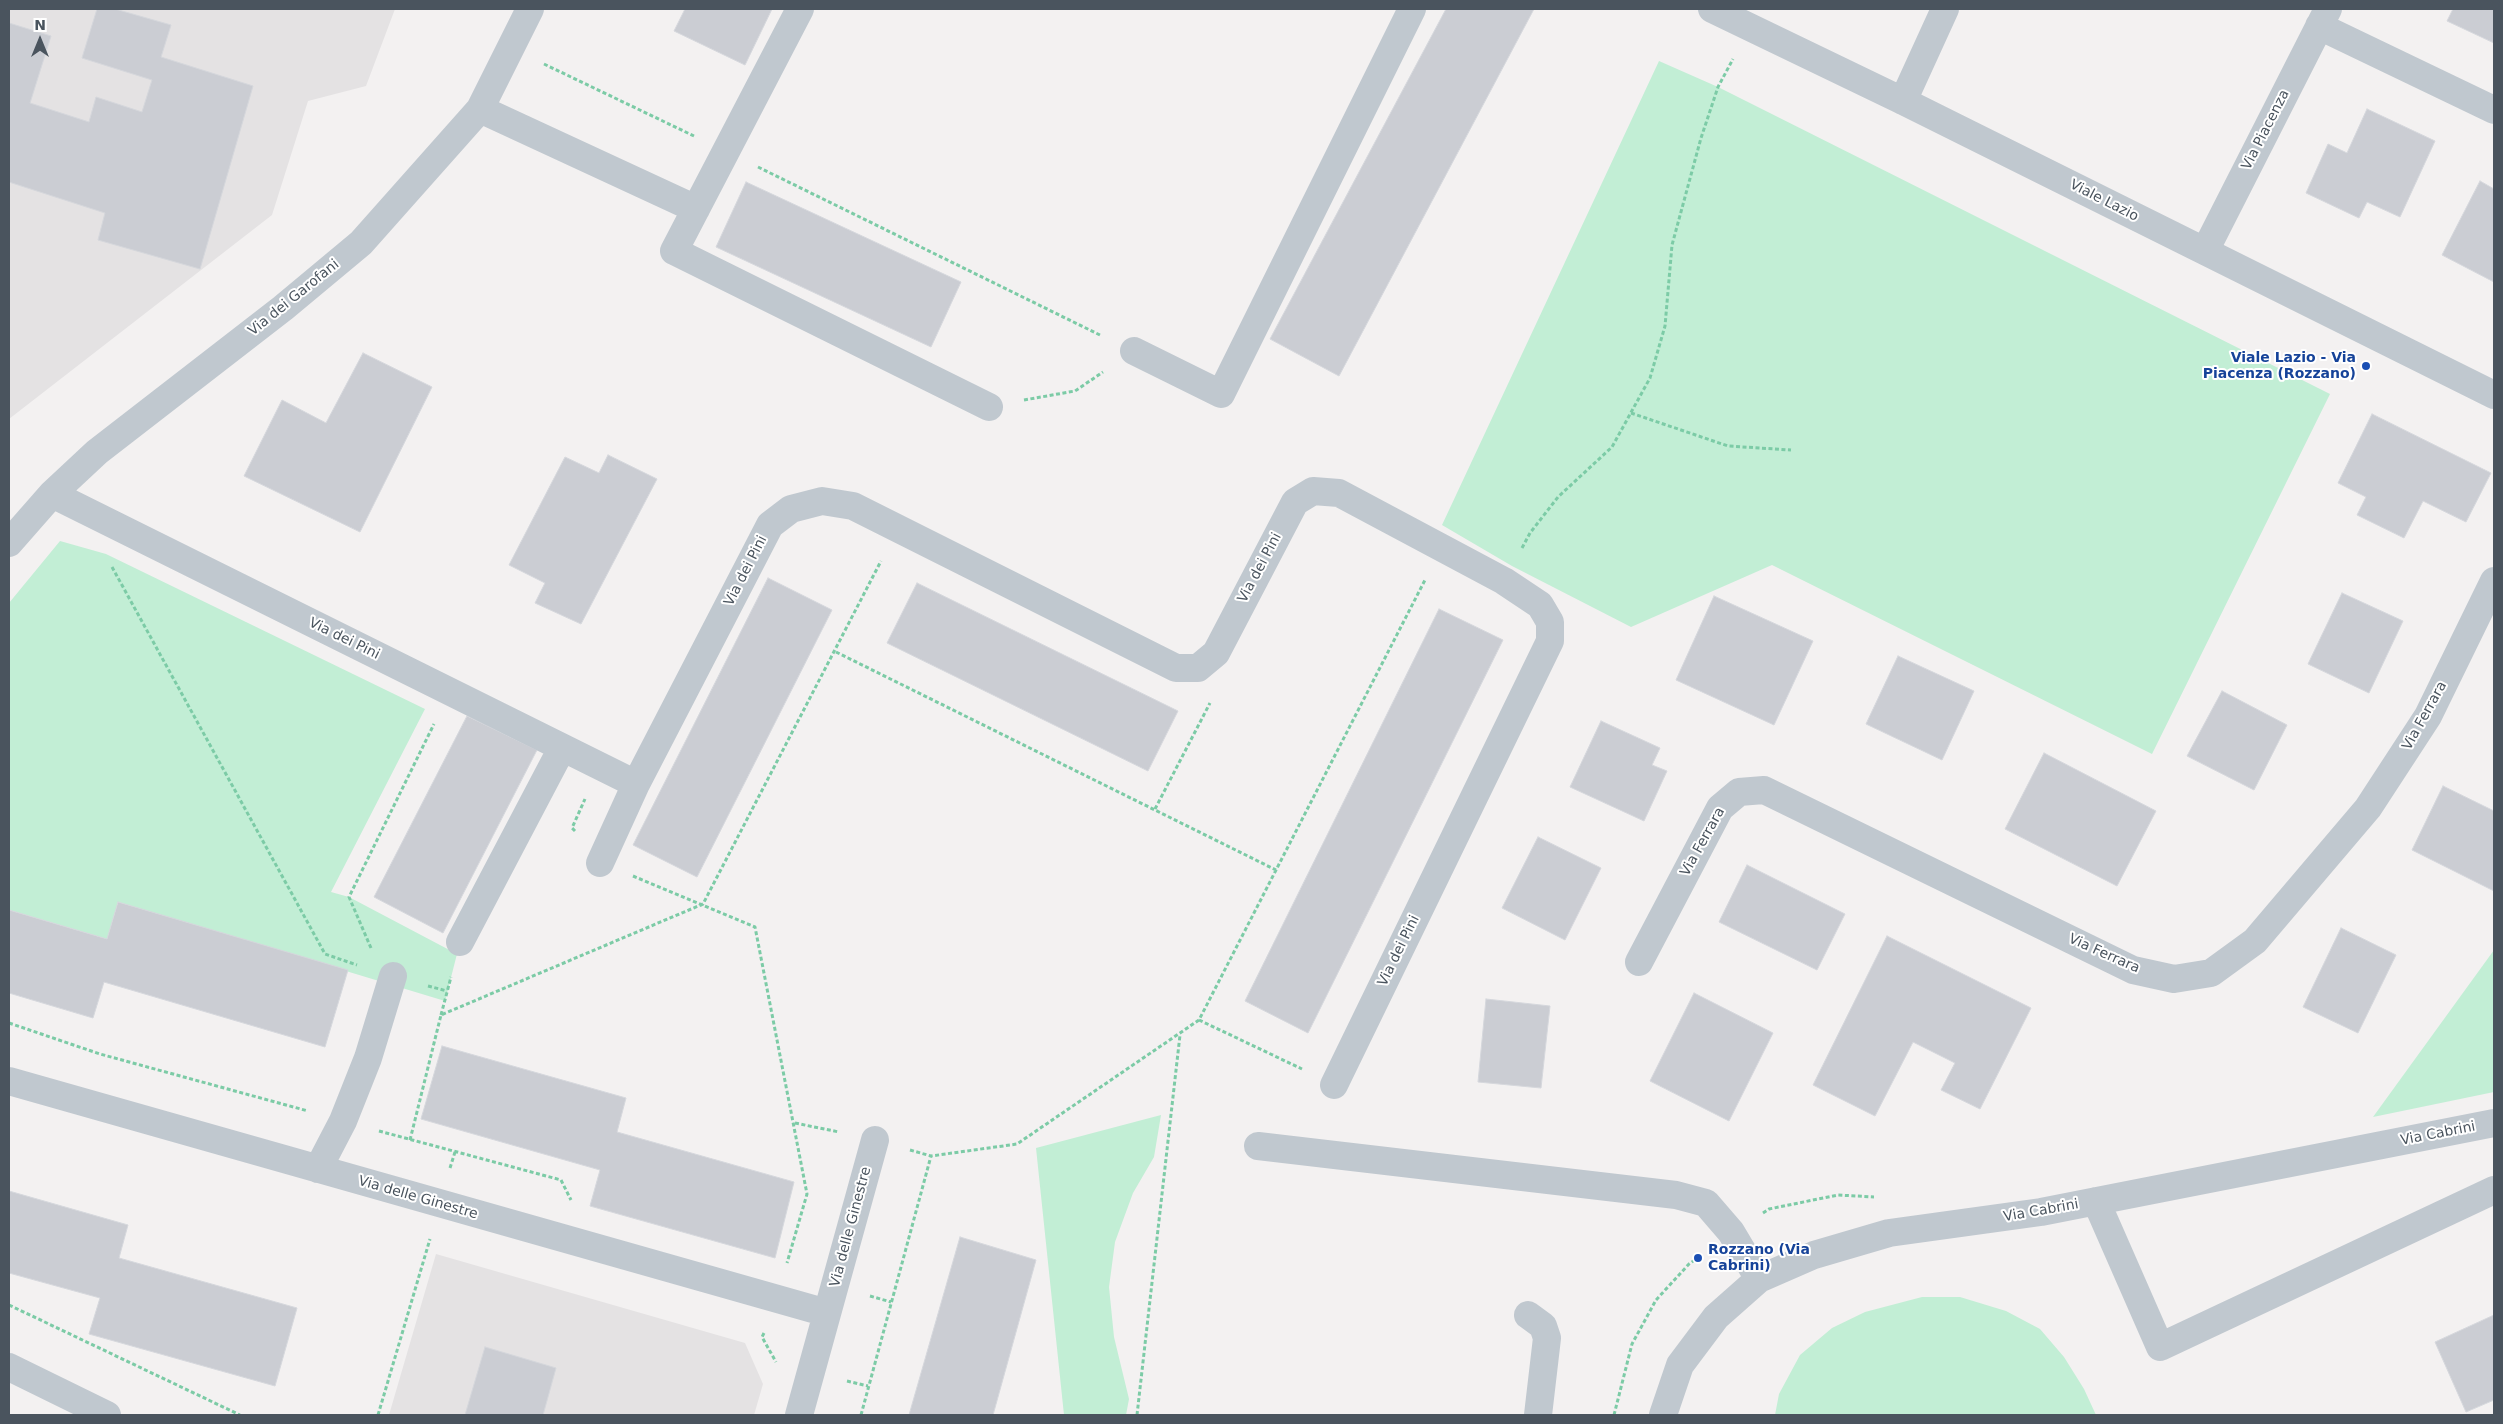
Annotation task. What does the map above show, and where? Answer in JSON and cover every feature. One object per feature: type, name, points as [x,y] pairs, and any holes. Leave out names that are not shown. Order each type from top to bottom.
[{"type":"street","name":"Via dei Garofani","points":[[9,543],[52,494],[97,452],[283,308],[361,243],[480,109],[530,9]]},
{"type":"street","points":[[800,9],[674,251],[989,407]]},
{"type":"street","points":[[1134,351],[1221,394],[1412,9]]},
{"type":"street","name":"Viale Lazio","points":[[1712,9],[1904,101],[2494,395]]},
{"type":"street","points":[[1904,101],[1945,9]]},
{"type":"street","points":[[2324,18],[2494,110]]},
{"type":"street","name":"Via Piacenza","points":[[2205,251],[2324,18]]},
{"type":"street","points":[[480,109],[696,209]]},
{"type":"street","name":"Via dei Pini","points":[[600,863],[636,784],[770,525],[792,509],[822,501],[853,506],[1176,668],[1198,668],[1216,653],[1295,502],[1312,492],[1338,493],[1504,581],[1540,605],[1550,622],[1550,641],[1334,1085]]},
{"type":"street","name":"Via dei Pini","points":[[52,494],[636,784]]},
{"type":"street","name":"Via Ferrara","points":[[1639,962],[1720,808],[1739,792],[1764,790],[2133,970],[2174,979],[2211,973],[2255,941],[2368,808],[2428,716],[2494,581]]},
{"type":"street","points":[[460,942],[562,748]]},
{"type":"street","points":[[318,1169],[343,1121],[368,1058],[387,974]]},
{"type":"street","name":"Via delle Ginestre","points":[[9,1081],[827,1313]]},
{"type":"street","name":"Via Cabrini","points":[[1663,1415],[1680,1365],[1716,1317],[1759,1279],[1814,1256],[1889,1233],[2041,1212],[2494,1123]]},
{"type":"street","name":"Via delle Ginestre","points":[[799,1415],[875,1140]]},
{"type":"street","points":[[1258,1146],[1676,1195],[1706,1203],[1731,1232],[1759,1279]]},
{"type":"street","points":[[2096,1201],[2160,1347],[2494,1190]]},
{"type":"street","points":[[1528,1315],[1543,1326],[1547,1338],[1538,1415]]},
{"type":"street","points":[[9,1367],[107,1415]]},
{"type":"path","points":[[1504,581],[1530,533],[1558,496],[1612,447],[1650,378],[1665,326],[1672,246],[1700,138],[1718,87],[1747,27]]},
{"type":"path","points":[[510,48],[726,151],[1134,351],[1075,391],[989,407]]},
{"type":"path","points":[[1631,413],[1728,446],[1791,450]]},
{"type":"path","points":[[410,1140],[441,1015],[703,904],[836,652],[897,529]]},
{"type":"path","points":[[110,563],[325,954],[447,991]]},
{"type":"path","points":[[861,1415],[931,1156],[1017,1144],[1199,1020],[1427,576]]},
{"type":"path","points":[[836,652],[1276,870]]},
{"type":"path","points":[[1156,809],[1215,694],[1198,668]]},
{"type":"path","points":[[387,974],[349,897],[449,691]]},
{"type":"path","points":[[600,766],[572,828],[600,863],[755,927],[807,1194],[785,1272]]},
{"type":"path","points":[[1199,1020],[1334,1085]]},
{"type":"path","points":[[9,1022],[100,1054],[560,1180],[574,1206]]},
{"type":"path","points":[[1137,1415],[1180,1034]]},
{"type":"path","points":[[378,1415],[455,1152]]},
{"type":"path","points":[[9,1305],[240,1415]]},
{"type":"shaded area","points":[[9,9],[395,9],[366,86],[308,101],[272,215],[9,419]]},
{"type":"shaded area","points":[[436,1254],[745,1343],[763,1384],[754,1415],[389,1415]]},
{"type":"green space","points":[[1659,61],[1718,87],[2330,394],[2152,754],[1772,565],[1631,627],[1512,566],[1442,525]]},
{"type":"green space","points":[[60,541],[106,554],[425,709],[331,892],[349,897],[457,954],[445,1001],[118,902],[107,939],[9,910],[9,603]]},
{"type":"green space","points":[[2494,950],[2494,1092],[2373,1117]]},
{"type":"green space","points":[[1161,1115],[1154,1157],[1133,1193],[1115,1242],[1109,1287],[1114,1337],[1129,1399],[1126,1415],[1064,1415],[1036,1148]]},
{"type":"green space","points":[[1922,1297],[1960,1297],[2006,1311],[2040,1329],[2064,1357],[2084,1389],[2096,1415],[1775,1415],[1779,1394],[1800,1355],[1832,1328],[1865,1312]]},
{"type":"building","points":[[97,9],[115,9],[171,25],[161,57],[253,86],[200,269],[98,240],[105,213],[9,182],[9,23],[51,36],[30,103],[89,122],[96,97],[142,112],[152,80],[82,58]]},
{"type":"building","points":[[685,9],[772,9],[745,65],[674,31]]},
{"type":"building","points":[[1446,9],[1534,9],[1339,376],[1270,339]]},
{"type":"building","points":[[2453,9],[2494,9],[2494,43],[2447,21]]},
{"type":"building","points":[[2367,109],[2435,141],[2400,217],[2367,202],[2359,218],[2306,193],[2328,144],[2347,153]]},
{"type":"building","points":[[2480,181],[2494,189],[2494,282],[2442,255]]},
{"type":"building","points":[[746,182],[961,282],[931,347],[716,247]]},
{"type":"building","points":[[363,353],[432,387],[360,532],[244,476],[282,400],[326,423]]},
{"type":"building","points":[[2372,414],[2491,473],[2466,522],[2423,501],[2404,538],[2357,515],[2366,497],[2338,483]]},
{"type":"building","points":[[608,455],[657,479],[581,624],[535,603],[545,583],[509,565],[565,457],[599,473]]},
{"type":"building","points":[[768,578],[832,610],[697,877],[633,845]]},
{"type":"building","points":[[917,583],[1178,711],[1148,771],[887,643]]},
{"type":"building","points":[[2342,593],[2403,621],[2369,693],[2308,664]]},
{"type":"building","points":[[1714,596],[1813,641],[1774,725],[1676,680]]},
{"type":"building","points":[[1439,609],[1503,640],[1308,1033],[1245,1001]]},
{"type":"building","points":[[1898,656],[1974,691],[1942,760],[1866,724]]},
{"type":"building","points":[[2222,691],[2287,725],[2254,790],[2187,756]]},
{"type":"building","points":[[467,716],[537,750],[443,933],[374,897]]},
{"type":"building","points":[[1601,721],[1660,748],[1652,765],[1667,771],[1644,821],[1570,787]]},
{"type":"building","points":[[2044,753],[2156,811],[2117,886],[2005,829]]},
{"type":"building","points":[[2443,786],[2494,811],[2494,891],[2412,850]]},
{"type":"building","points":[[1538,837],[1601,868],[1565,940],[1502,908]]},
{"type":"building","points":[[1747,865],[1845,914],[1817,970],[1719,922]]},
{"type":"building","points":[[118,902],[348,970],[325,1047],[104,982],[93,1018],[9,993],[9,910],[107,939]]},
{"type":"building","points":[[2341,928],[2396,955],[2358,1033],[2303,1007]]},
{"type":"building","points":[[1887,936],[2031,1008],[1980,1109],[1941,1090],[1955,1063],[1913,1042],[1875,1116],[1813,1085]]},
{"type":"building","points":[[1694,993],[1773,1033],[1729,1121],[1650,1081]]},
{"type":"building","points":[[1486,999],[1550,1006],[1541,1088],[1478,1082]]},
{"type":"building","points":[[442,1046],[626,1098],[617,1132],[794,1182],[775,1258],[590,1206],[600,1170],[421,1119]]},
{"type":"building","points":[[9,1191],[128,1225],[119,1258],[297,1308],[275,1386],[89,1334],[100,1298],[9,1273]]},
{"type":"building","points":[[960,1237],[1036,1260],[993,1415],[909,1415]]},
{"type":"building","points":[[2494,1315],[2494,1400],[2466,1412],[2435,1342]]},
{"type":"building","points":[[485,1347],[556,1368],[543,1415],[465,1415]]},
{"type":"place","name":"Viale Lazio - Via Piacenza (Rozzano)","points":[[2366,366]]},
{"type":"place","name":"Rozzano (Via Cabrini)","points":[[1698,1258]]}]
